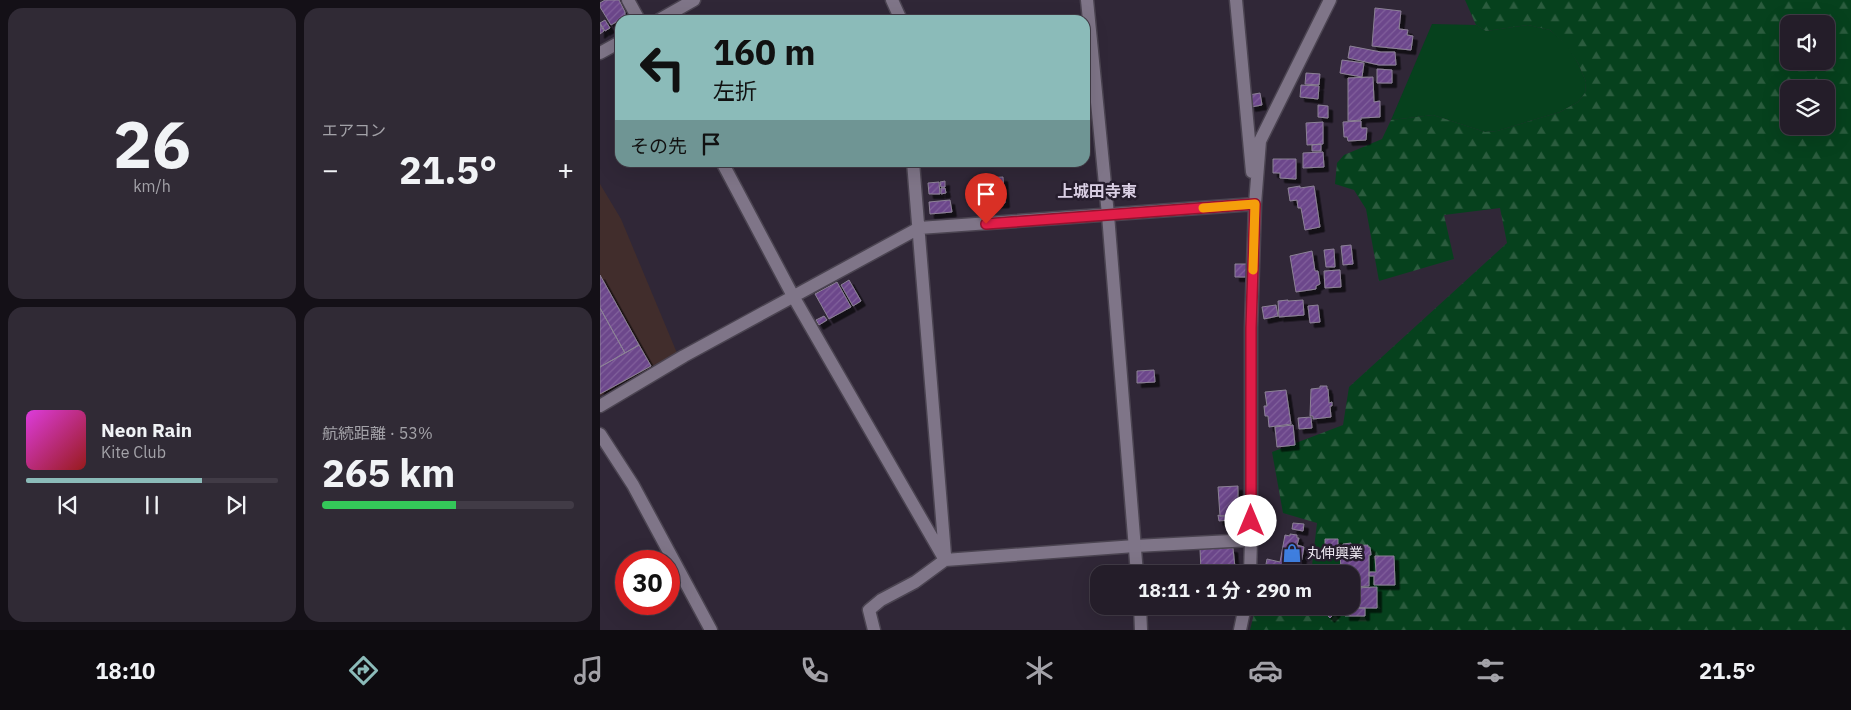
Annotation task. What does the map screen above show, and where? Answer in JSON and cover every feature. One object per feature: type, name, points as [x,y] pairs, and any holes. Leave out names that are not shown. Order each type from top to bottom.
[{"type":"street","points":[[628,0],[636,15]]},
{"type":"street","points":[[668,15],[694,0]]},
{"type":"street","points":[[892,0],[899,15]]},
{"type":"street","points":[[1087,0],[1088,15]]},
{"type":"street","points":[[1236,0],[1255,204]]},
{"type":"street","points":[[1251,565],[1251,328],[1255,204],[1260,140],[1330,0]]},
{"type":"street","points":[[1090,31],[1108,215],[1136,565]]},
{"type":"street","points":[[600,53],[615,45]]},
{"type":"street","points":[[725,167],[792,296],[945,560]]},
{"type":"street","points":[[913,167],[945,560]]},
{"type":"street","points":[[600,406],[684,356],[918,228],[1255,204]]},
{"type":"street","points":[[600,434],[633,485],[710,630]]},
{"type":"street","points":[[874,630],[869,610],[881,600],[915,582],[945,560],[1135,546],[1252,540]]},
{"type":"street","points":[[1141,615],[1142,630]]},
{"type":"street","points":[[1240,630],[1244,615]]},
{"type":"shaded area","points":[[600,184],[621,219],[677,353],[600,396]]},
{"type":"green space","points":[[1465,0],[1851,0],[1851,630],[1250,630],[1254,615],[1360,615],[1360,565],[1312,565],[1317,523],[1283,513],[1272,452],[1343,425],[1349,387],[1507,243],[1500,208],[1444,215],[1454,259],[1379,281],[1366,209],[1354,190],[1335,184],[1337,163],[1344,155],[1382,139],[1391,120],[1433,115],[1485,132],[1497,131],[1560,112],[1578,102],[1585,93],[1586,82],[1578,63],[1566,45],[1550,30],[1528,25],[1486,31],[1476,25]]},
{"type":"green space","points":[[1432,24],[1476,25],[1486,31],[1528,25],[1550,30],[1567,45],[1578,63],[1586,82],[1585,93],[1578,102],[1560,112],[1497,131],[1485,132],[1433,115],[1391,120]]},
{"type":"building","points":[[605,0],[619,0],[625,15],[615,15],[615,23],[611,25],[600,7],[600,3]]},
{"type":"building","points":[[1375,8],[1401,11],[1399,29],[1408,30],[1407,35],[1413,36],[1411,50],[1372,46]]},
{"type":"building","points":[[605,20],[610,28],[605,31],[600,23]]},
{"type":"building","points":[[600,24],[604,31],[600,34]]},
{"type":"building","points":[[1350,46],[1381,52],[1395,52],[1396,65],[1379,65],[1348,58]]},
{"type":"building","points":[[1342,60],[1364,63],[1362,77],[1340,73]]},
{"type":"building","points":[[1377,69],[1392,70],[1392,83],[1377,83]]},
{"type":"building","points":[[1306,73],[1320,74],[1319,85],[1305,84]]},
{"type":"building","points":[[1373,77],[1374,102],[1380,101],[1380,117],[1348,121],[1348,78]]},
{"type":"building","points":[[1301,85],[1319,86],[1318,99],[1300,97]]},
{"type":"building","points":[[1260,93],[1262,105],[1251,107],[1249,95]]},
{"type":"building","points":[[1318,105],[1328,106],[1328,118],[1318,117]]},
{"type":"building","points":[[1361,121],[1361,128],[1367,128],[1366,140],[1348,141],[1347,137],[1344,137],[1343,122]]},
{"type":"building","points":[[1323,122],[1323,144],[1307,145],[1306,123]]},
{"type":"building","points":[[1321,144],[1321,151],[1312,151],[1312,145]]},
{"type":"building","points":[[1323,152],[1324,167],[1303,168],[1303,153]]},
{"type":"building","points":[[1273,159],[1296,159],[1296,179],[1280,178],[1280,173],[1273,173]]},
{"type":"building","points":[[1003,177],[1005,203],[983,205],[983,178]]},
{"type":"building","points":[[945,181],[945,187],[941,187],[940,182]]},
{"type":"building","points":[[939,182],[940,194],[929,194],[928,183]]},
{"type":"building","points":[[1300,186],[1300,188],[1314,186],[1320,227],[1305,230],[1301,208],[1298,208],[1297,200],[1290,201],[1288,188]]},
{"type":"building","points":[[941,188],[945,188],[946,193],[941,194]]},
{"type":"building","points":[[950,200],[952,212],[930,214],[929,202]]},
{"type":"building","points":[[1351,245],[1353,264],[1343,265],[1341,246]]},
{"type":"building","points":[[1334,249],[1335,267],[1326,267],[1324,250]]},
{"type":"building","points":[[1312,251],[1315,271],[1318,271],[1320,284],[1316,286],[1316,289],[1296,292],[1290,256]]},
{"type":"building","points":[[1235,264],[1247,264],[1247,277],[1235,277]]},
{"type":"building","points":[[1340,270],[1341,287],[1325,288],[1324,271]]},
{"type":"building","points":[[600,275],[639,345],[625,353],[600,308]]},
{"type":"building","points":[[849,280],[861,301],[853,306],[841,285]]},
{"type":"building","points":[[837,282],[851,307],[829,319],[815,294]]},
{"type":"building","points":[[1303,300],[1304,315],[1279,317],[1278,301]]},
{"type":"building","points":[[1276,305],[1278,316],[1264,319],[1262,307]]},
{"type":"building","points":[[1318,305],[1320,322],[1310,323],[1308,306]]},
{"type":"building","points":[[600,308],[625,353],[600,367]]},
{"type":"building","points":[[824,316],[827,320],[819,325],[816,320]]},
{"type":"building","points":[[639,345],[651,366],[600,394],[600,367]]},
{"type":"building","points":[[1154,370],[1155,382],[1137,383],[1137,371]]},
{"type":"building","points":[[1320,386],[1327,386],[1329,403],[1332,402],[1332,406],[1330,406],[1331,417],[1313,419],[1313,416],[1310,416],[1311,389],[1320,388]]},
{"type":"building","points":[[1286,390],[1291,424],[1269,427],[1268,416],[1265,416],[1264,406],[1267,406],[1265,392]]},
{"type":"building","points":[[1311,417],[1312,428],[1299,429],[1298,418]]},
{"type":"building","points":[[1293,425],[1295,445],[1277,447],[1275,427]]},
{"type":"building","points":[[1238,486],[1238,515],[1220,516],[1218,487]]},
{"type":"building","points":[[1218,515],[1238,515],[1238,519],[1219,521]]},
{"type":"building","points":[[1293,523],[1304,524],[1303,531],[1292,529]]},
{"type":"building","name":"丸伸興業","points":[[1290,534],[1297,535],[1297,538],[1299,538],[1297,545],[1304,547],[1301,565],[1266,565],[1267,559],[1280,562],[1285,535],[1290,536]]},
{"type":"building","points":[[1325,539],[1338,539],[1338,552],[1325,552]]},
{"type":"building","points":[[1351,543],[1351,546],[1368,545],[1370,547],[1369,586],[1360,586],[1360,565],[1341,565],[1340,547],[1343,547],[1343,544]]},
{"type":"building","points":[[1233,548],[1235,565],[1201,565],[1200,549]]},
{"type":"building","points":[[1375,556],[1394,556],[1395,585],[1374,585],[1374,576],[1369,576],[1369,572],[1376,572]]},
{"type":"building","points":[[1377,587],[1377,608],[1360,608],[1360,588]]},
{"type":"building","points":[[1360,608],[1365,608],[1365,616],[1345,616],[1360,615]]},
{"type":"slow traffic","points":[[1203,208],[1255,204],[1253,270]]},
{"type":"place","name":"丸伸興業","points":[[1292,553]]},
{"type":"district","name":"上城田寺東","points":[[1097,191]]},
{"type":"route","points":[[986,224],[1255,204],[1251,328],[1251,521]]}]
